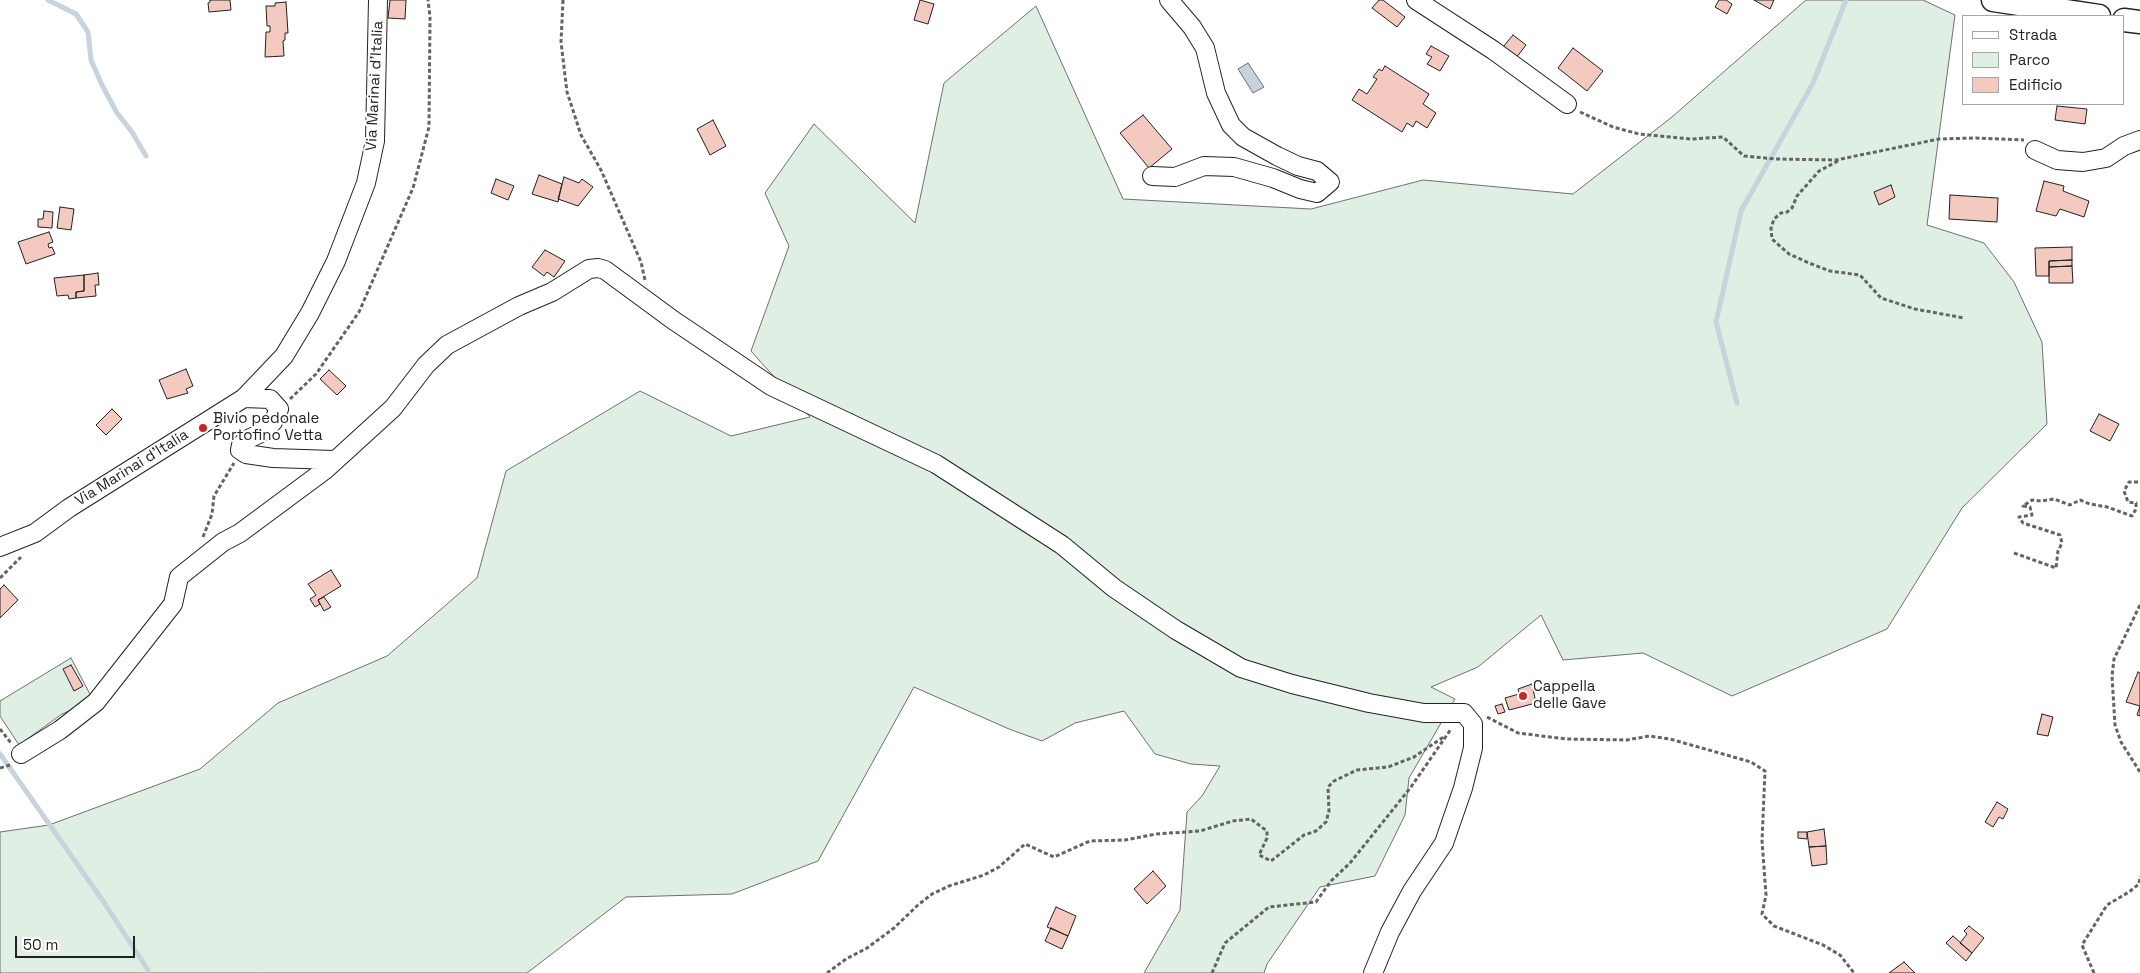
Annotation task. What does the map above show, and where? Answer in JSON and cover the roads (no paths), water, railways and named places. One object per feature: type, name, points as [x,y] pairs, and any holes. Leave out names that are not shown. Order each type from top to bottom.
[{"type":"main road","points":[[1993,0],[2092,15]]},
{"type":"main road","points":[[2125,20],[2140,22]]},
{"type":"street","name":"Via Marinai d'Italia","points":[[0,547],[35,533],[69,508],[244,398],[284,356],[310,312],[336,261],[366,183],[375,141],[378,0]]},
{"type":"street","points":[[1152,176],[1176,177],[1204,166],[1234,167],[1273,178],[1300,190],[1317,193],[1330,182],[1317,171],[1298,166],[1243,137],[1231,125],[1216,93],[1205,48],[1192,28],[1169,0]]},
{"type":"street","points":[[1416,0],[1493,50],[1567,104]]},
{"type":"street","points":[[2032,145],[2057,160],[2083,162],[2106,158],[2124,146],[2140,140]]},
{"type":"street","points":[[20,754],[60,730],[96,702],[173,604],[179,577],[223,542],[240,533],[326,470],[334,460],[393,408],[426,366],[447,345],[519,306],[552,292],[589,269],[598,268],[605,270],[718,352],[771,386],[936,464],[1062,545],[1114,588],[1176,630],[1241,668],[1292,684],[1369,703],[1424,713],[1464,713],[1473,724],[1472,748],[1463,788],[1444,843],[1412,891],[1390,932],[1373,973]]},
{"type":"street","points":[[244,398],[270,399],[280,409],[273,422],[259,434],[246,440],[241,445],[240,450],[246,454],[273,458],[334,460]]},
{"type":"waterway","points":[[48,0],[76,14],[88,32],[91,60],[102,85],[117,113],[132,132],[146,156]]},
{"type":"waterway","points":[[1737,403],[1716,322],[1741,211],[1813,83],[1846,0]]},
{"type":"waterway","points":[[0,754],[103,901],[148,970]]},
{"type":"place","name":"Bivio pedonale Portofino Vetta","points":[[203,428]]},
{"type":"place","name":"Cappella delle Gave","points":[[1523,696]]}]
